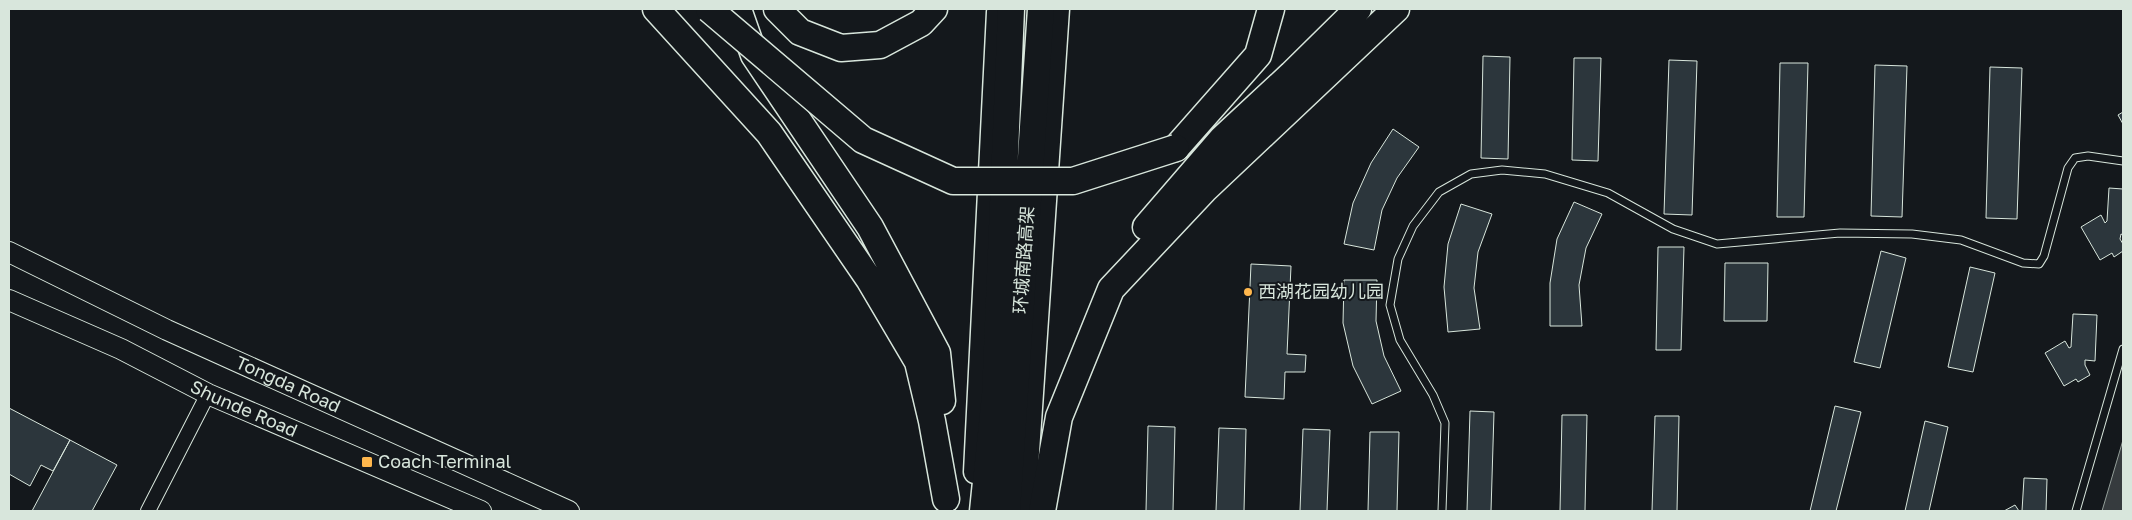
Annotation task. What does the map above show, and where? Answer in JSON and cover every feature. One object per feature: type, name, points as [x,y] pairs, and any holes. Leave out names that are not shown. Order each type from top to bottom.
[{"type":"highway","points":[[656,9],[770,133],[869,279],[918,362],[932,421],[945,505]]},
{"type":"highway","points":[[709,9],[863,140],[952,181],[1073,181],[1176,148],[1258,55],[1271,9]]},
{"type":"highway","points":[[738,9],[754,56],[870,227],[936,353],[947,447],[945,505]]},
{"type":"highway","points":[[777,9],[800,32],[841,48],[880,45],[921,23],[934,9]]},
{"type":"highway","name":"环城南路高架","points":[[983,511],[995,394],[1011,9]]},
{"type":"highway","name":"环城南路高架","points":[[1007,511],[1041,9]]},
{"type":"highway","points":[[1042,511],[1058,417],[1111,289],[1141,233],[1222,139],[1358,9]]},
{"type":"highway","points":[[1111,289],[1204,190],[1396,9]]},
{"type":"main road","points":[[990,9],[997,35]]},
{"type":"main road","points":[[974,511],[998,9]]},
{"type":"main road","points":[[1024,511],[1058,9]]},
{"type":"street","name":"Tongda Road","points":[[9,252],[167,330],[569,511]]},
{"type":"street","name":"Shunde Road","points":[[9,300],[121,350],[208,394],[481,511]]},
{"type":"street","points":[[148,511],[208,394]]},
{"type":"lane","points":[[1442,511],[1445,422],[1434,395],[1400,340],[1390,306],[1398,259],[1412,226],[1439,192],[1471,174],[1502,170],[1545,174],[1608,193],[1673,229],[1717,244],[1840,233],[1912,234],[1961,240],[2023,263],[2039,264],[2044,256],[2068,168],[2075,158],[2088,156],[2123,161]]},
{"type":"lane","points":[[2076,511],[2123,349]]},
{"type":"shaded area","points":[[2123,440],[2123,511],[2102,511]]},
{"type":"building","points":[[1483,56],[1510,57],[1508,159],[1481,158]]},
{"type":"building","points":[[1574,58],[1601,58],[1598,161],[1572,160]]},
{"type":"building","points":[[1669,60],[1697,61],[1692,215],[1664,214]]},
{"type":"building","points":[[1780,63],[1808,63],[1804,217],[1777,217]]},
{"type":"building","points":[[1875,65],[1907,66],[1902,217],[1871,216]]},
{"type":"building","points":[[1990,67],[2022,68],[2017,219],[1986,218]]},
{"type":"building","points":[[2123,112],[2123,124],[2118,115]]},
{"type":"building","points":[[1393,129],[1419,147],[1397,178],[1382,210],[1374,250],[1344,244],[1353,203],[1371,163]]},
{"type":"building","points":[[2109,188],[2123,189],[2123,235],[2121,234],[2120,239],[2123,244],[2123,251],[2114,257],[2112,253],[2100,260],[2081,227],[2101,215],[2105,223],[2107,221]]},
{"type":"building","points":[[1574,202],[1602,214],[1586,248],[1579,285],[1582,326],[1550,326],[1550,283],[1557,239]]},
{"type":"building","points":[[1461,204],[1492,214],[1478,252],[1474,288],[1480,329],[1448,332],[1444,287],[1448,244]]},
{"type":"building","points":[[1658,247],[1684,247],[1681,350],[1656,350]]},
{"type":"building","points":[[1881,251],[1906,258],[1880,368],[1854,362]]},
{"type":"building","points":[[1725,263],[1768,263],[1767,321],[1724,321]]},
{"type":"building","points":[[1251,264],[1291,266],[1287,354],[1306,355],[1305,372],[1285,372],[1284,399],[1245,397]]},
{"type":"building","points":[[1970,267],[1995,273],[1973,372],[1948,367]]},
{"type":"building","points":[[1344,280],[1377,280],[1376,321],[1384,356],[1401,391],[1372,404],[1353,366],[1343,323]]},
{"type":"building","points":[[2073,314],[2097,315],[2095,361],[2085,360],[2085,365],[2090,375],[2078,382],[2076,379],[2064,386],[2045,353],[2065,341],[2069,348],[2071,347]]},
{"type":"building","points":[[1835,406],[1861,412],[1836,511],[1810,511]]},
{"type":"building","points":[[9,408],[70,440],[53,471],[41,465],[30,486],[9,474]]},
{"type":"building","points":[[1470,411],[1494,412],[1491,511],[1467,511]]},
{"type":"building","points":[[1562,415],[1587,415],[1585,511],[1560,511]]},
{"type":"building","points":[[1655,416],[1679,416],[1677,511],[1652,511]]},
{"type":"building","points":[[1925,421],[1948,427],[1929,511],[1905,511]]},
{"type":"building","points":[[1148,426],[1175,427],[1173,511],[1146,511]]},
{"type":"building","points":[[1219,428],[1246,429],[1244,511],[1216,511]]},
{"type":"building","points":[[1303,429],[1330,430],[1327,511],[1300,511]]},
{"type":"building","points":[[1370,432],[1399,432],[1397,511],[1368,511]]},
{"type":"building","points":[[70,440],[117,465],[92,511],[32,511]]},
{"type":"building","points":[[2024,478],[2047,479],[2046,511],[2022,511]]},
{"type":"building","points":[[2015,505],[2019,511],[2004,511]]},
{"type":"place","name":"西湖花园幼儿园","points":[[1248,292]]},
{"type":"place","name":"Coach Terminal","points":[[367,462]]}]
